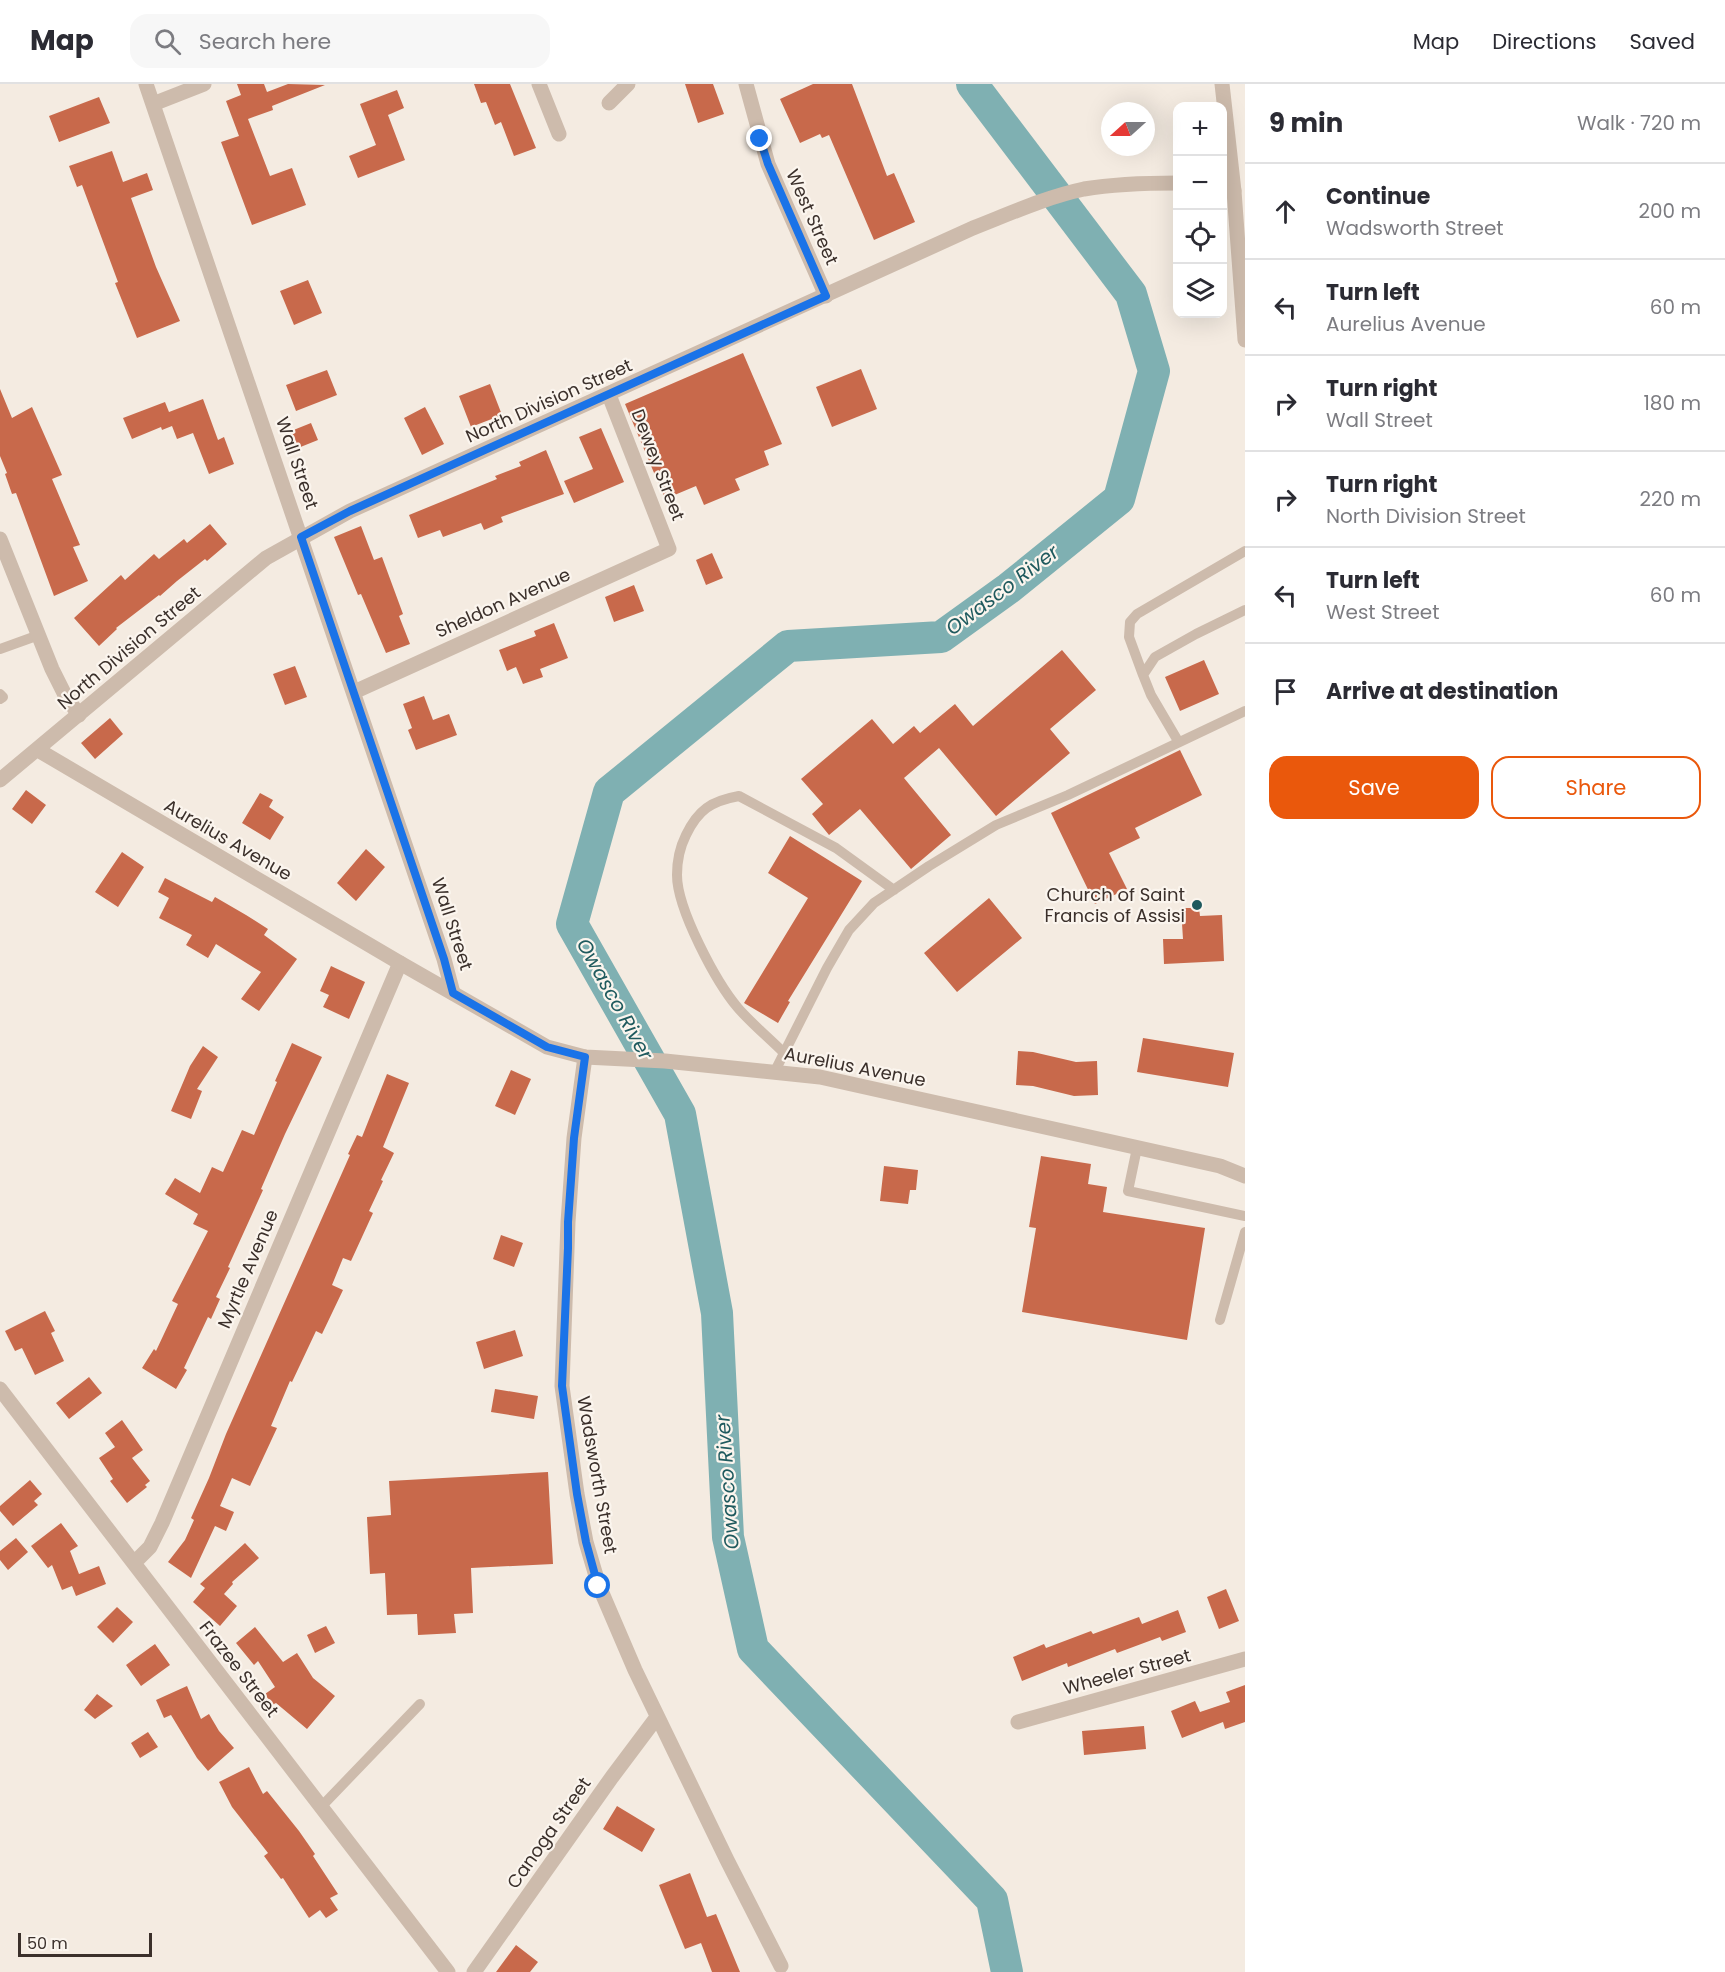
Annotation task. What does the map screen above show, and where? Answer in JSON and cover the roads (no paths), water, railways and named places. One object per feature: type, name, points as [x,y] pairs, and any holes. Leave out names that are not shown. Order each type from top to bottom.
[{"type":"street","name":"Wall Street","points":[[146,84],[354,692],[444,959],[453,993]]},
{"type":"street","points":[[153,104],[204,84]]},
{"type":"street","points":[[539,84],[559,134]]},
{"type":"street","points":[[609,102],[628,84]]},
{"type":"street","name":"West Street","points":[[746,84],[768,164],[826,296]]},
{"type":"street","points":[[1222,84],[1234,191],[1245,340]]},
{"type":"street","name":"North Division Street","points":[[0,780],[266,558],[350,511],[973,228],[1063,194],[1108,186],[1173,183]]},
{"type":"street","name":"Dewey Street","points":[[609,395],[669,549]]},
{"type":"street","points":[[0,539],[65,695],[79,715]]},
{"type":"street","name":"Sheldon Avenue","points":[[354,692],[669,549]]},
{"type":"street","name":"Aurelius Avenue","points":[[38,750],[547,1047],[585,1057],[665,1061],[820,1077],[1220,1166],[1245,1176]]},
{"type":"street","name":"Myrtle Avenue","points":[[134,1563],[150,1547],[162,1523],[400,963]]},
{"type":"street","name":"Wadsworth Street","points":[[585,1057],[574,1138],[568,1222],[563,1335],[563,1399],[586,1542],[598,1586],[657,1718],[781,1966]]},
{"type":"street","name":"Frazee Street","points":[[0,1389],[448,1972]]},
{"type":"street","name":"Wheeler Street","points":[[1018,1722],[1245,1659]]},
{"type":"street","name":"Canoga Street","points":[[474,1972],[612,1777],[657,1718]]},
{"type":"lane","points":[[1178,741],[1151,695],[1129,637],[1130,622],[1137,614],[1245,551]]},
{"type":"lane","points":[[1143,675],[1155,657],[1245,610]]},
{"type":"lane","points":[[0,648],[39,636]]},
{"type":"lane","points":[[0,694],[3,697],[0,699]]},
{"type":"lane","points":[[775,1071],[826,968],[849,930],[874,903],[996,825],[1068,795],[1245,711]]},
{"type":"lane","points":[[784,1053],[738,1008],[711,967],[688,923],[677,876],[681,846],[696,816],[726,798],[739,796],[836,848],[894,890]]},
{"type":"lane","points":[[1137,1148],[1128,1191],[1245,1216]]},
{"type":"lane","points":[[1220,1320],[1245,1232]]},
{"type":"lane","points":[[321,1807],[420,1704]]},
{"type":"waterway","name":"Owasco River","points":[[972,84],[1131,294],[1154,371],[1119,499],[1009,588],[941,637],[788,646],[609,792],[572,924],[680,1114],[717,1313],[728,1537],[753,1649],[992,1900],[1007,1972]]},
{"type":"place","name":"Church of Saint Francis of Assisi","points":[[1197,905]]}]
